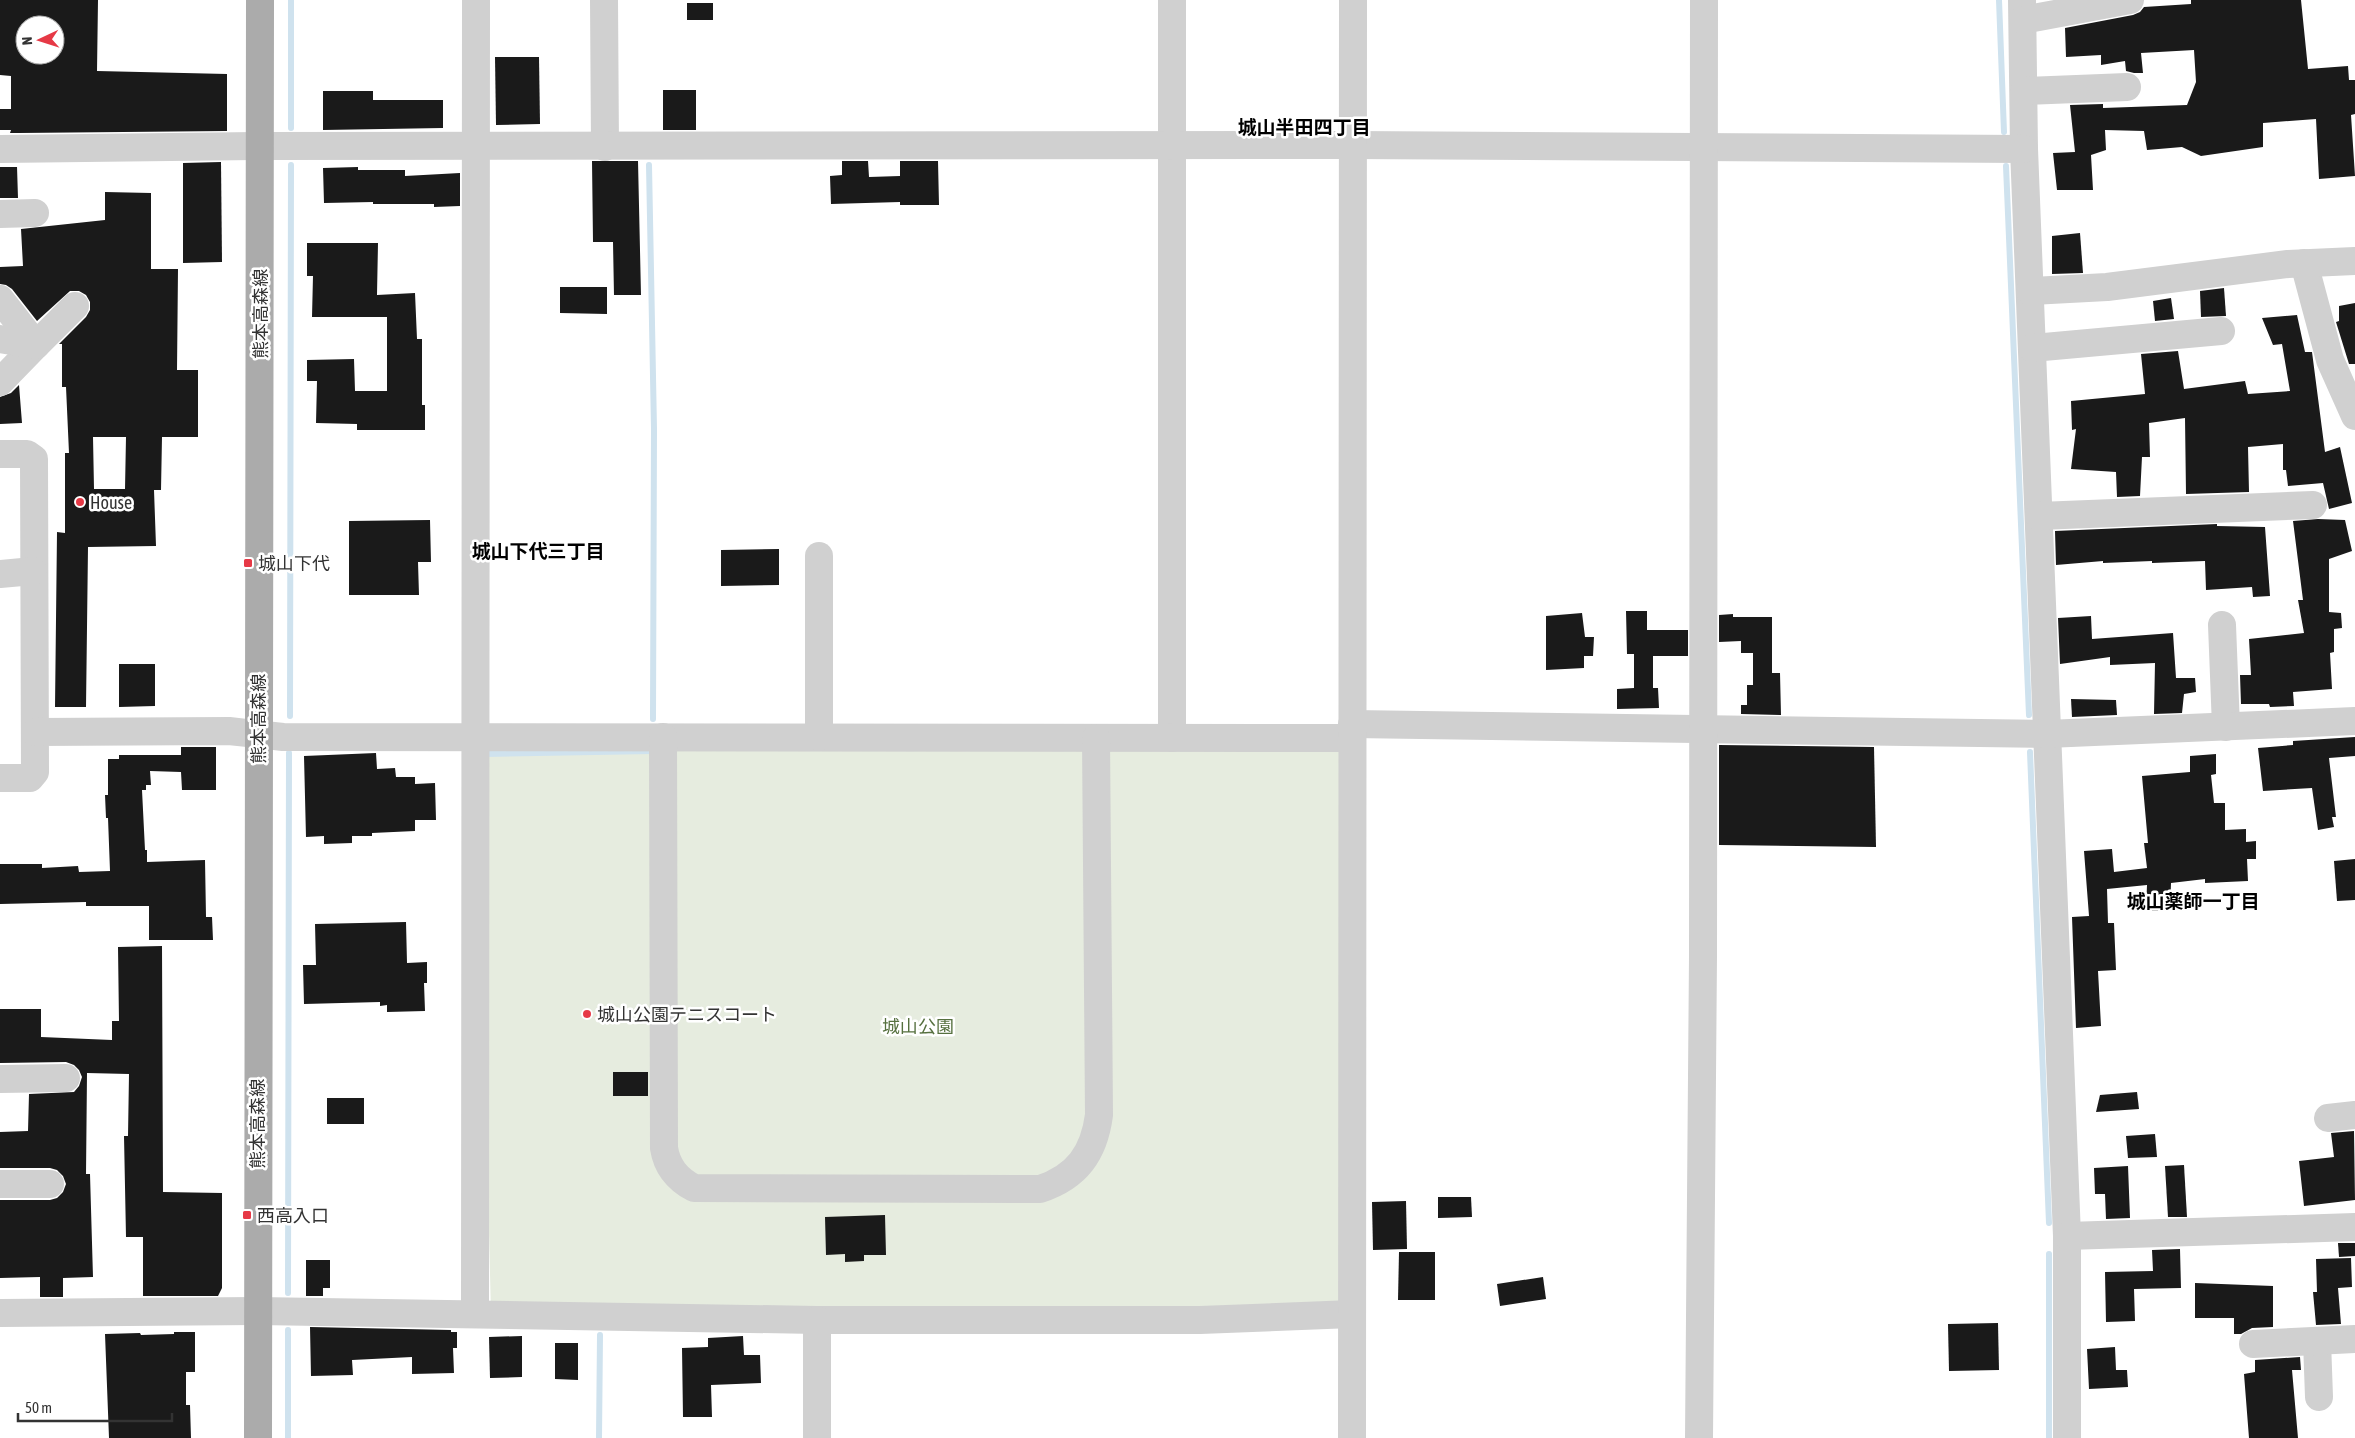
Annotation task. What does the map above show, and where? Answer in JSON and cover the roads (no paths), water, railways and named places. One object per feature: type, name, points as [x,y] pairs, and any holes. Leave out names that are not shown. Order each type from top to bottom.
[{"type":"main road","name":"熊本高森線","points":[[258,1438],[260,0]]},
{"type":"street","points":[[475,1314],[477,737],[474,147],[476,0]]},
{"type":"street","points":[[604,0],[605,147]]},
{"type":"street","points":[[1172,0],[1172,738]]},
{"type":"street","points":[[1352,1438],[1351,145],[1353,0]]},
{"type":"street","points":[[1699,1438],[1703,966],[1704,0]]},
{"type":"street","points":[[2067,1438],[2067,1236],[2024,149],[2022,10],[2130,0]]},
{"type":"street","points":[[2024,91],[2128,87]]},
{"type":"street","points":[[0,149],[261,146],[1351,145],[2024,149]]},
{"type":"street","points":[[0,214],[34,213]]},
{"type":"street","points":[[2030,291],[2107,287],[2304,263],[2355,261]]},
{"type":"street","points":[[2304,263],[2330,360],[2355,416]]},
{"type":"street","points":[[0,299],[36,345]]},
{"type":"street","points":[[0,382],[75,306]]},
{"type":"street","points":[[2032,348],[2221,331]]},
{"type":"street","points":[[0,339],[36,345]]},
{"type":"street","points":[[0,454],[27,454],[34,459],[35,732],[35,772],[30,778],[0,778]]},
{"type":"street","points":[[2039,516],[2313,505]]},
{"type":"street","points":[[819,556],[819,737]]},
{"type":"street","points":[[0,574],[33,572]]},
{"type":"street","points":[[2222,625],[2226,727]]},
{"type":"street","points":[[35,732],[229,730],[283,738],[1172,738],[1352,731],[1703,729],[2047,734],[2355,721]]},
{"type":"street","points":[[663,737],[664,1148],[666,1162],[674,1173],[683,1182],[694,1188],[1020,1189],[1040,1189],[1054,1184],[1068,1175],[1090,1151],[1097,1132],[1099,1105],[1096,738]]},
{"type":"street","points":[[0,1078],[66,1078]]},
{"type":"street","points":[[2328,1118],[2355,1115]]},
{"type":"street","points":[[0,1184],[50,1184]]},
{"type":"street","points":[[2067,1236],[2355,1227]]},
{"type":"street","points":[[0,1313],[257,1310],[816,1320],[1200,1320],[1352,1314]]},
{"type":"street","points":[[816,1320],[818,1438]]},
{"type":"street","points":[[2253,1344],[2355,1339]]},
{"type":"street","points":[[2316,1341],[2319,1397]]},
{"type":"waterway","points":[[291,0],[291,128]]},
{"type":"waterway","points":[[1999,0],[2004,132]]},
{"type":"waterway","points":[[290,716],[291,165]]},
{"type":"waterway","points":[[649,165],[654,429],[653,719]]},
{"type":"waterway","points":[[2006,166],[2029,715]]},
{"type":"waterway","points":[[486,758],[486,754],[653,751]]},
{"type":"waterway","points":[[2030,752],[2049,1223]]},
{"type":"waterway","points":[[288,1293],[289,753]]},
{"type":"waterway","points":[[2049,1254],[2049,1438]]},
{"type":"waterway","points":[[288,1330],[288,1438]]},
{"type":"waterway","points":[[599,1438],[600,1335]]},
{"type":"place","name":"House","points":[[80,502]]},
{"type":"place","name":"城山下代","points":[[248,563]]},
{"type":"place","name":"城山公園テニスコート","points":[[587,1014]]},
{"type":"place","name":"西高入口","points":[[247,1215]]},
{"type":"district","name":"城山半田四丁目","points":[[1304,127]]},
{"type":"district","name":"城山下代三丁目","points":[[538,551]]},
{"type":"district","name":"城山薬師一丁目","points":[[2193,901]]},
{"type":"park label","name":"城山公園","points":[[918,1026]]}]
